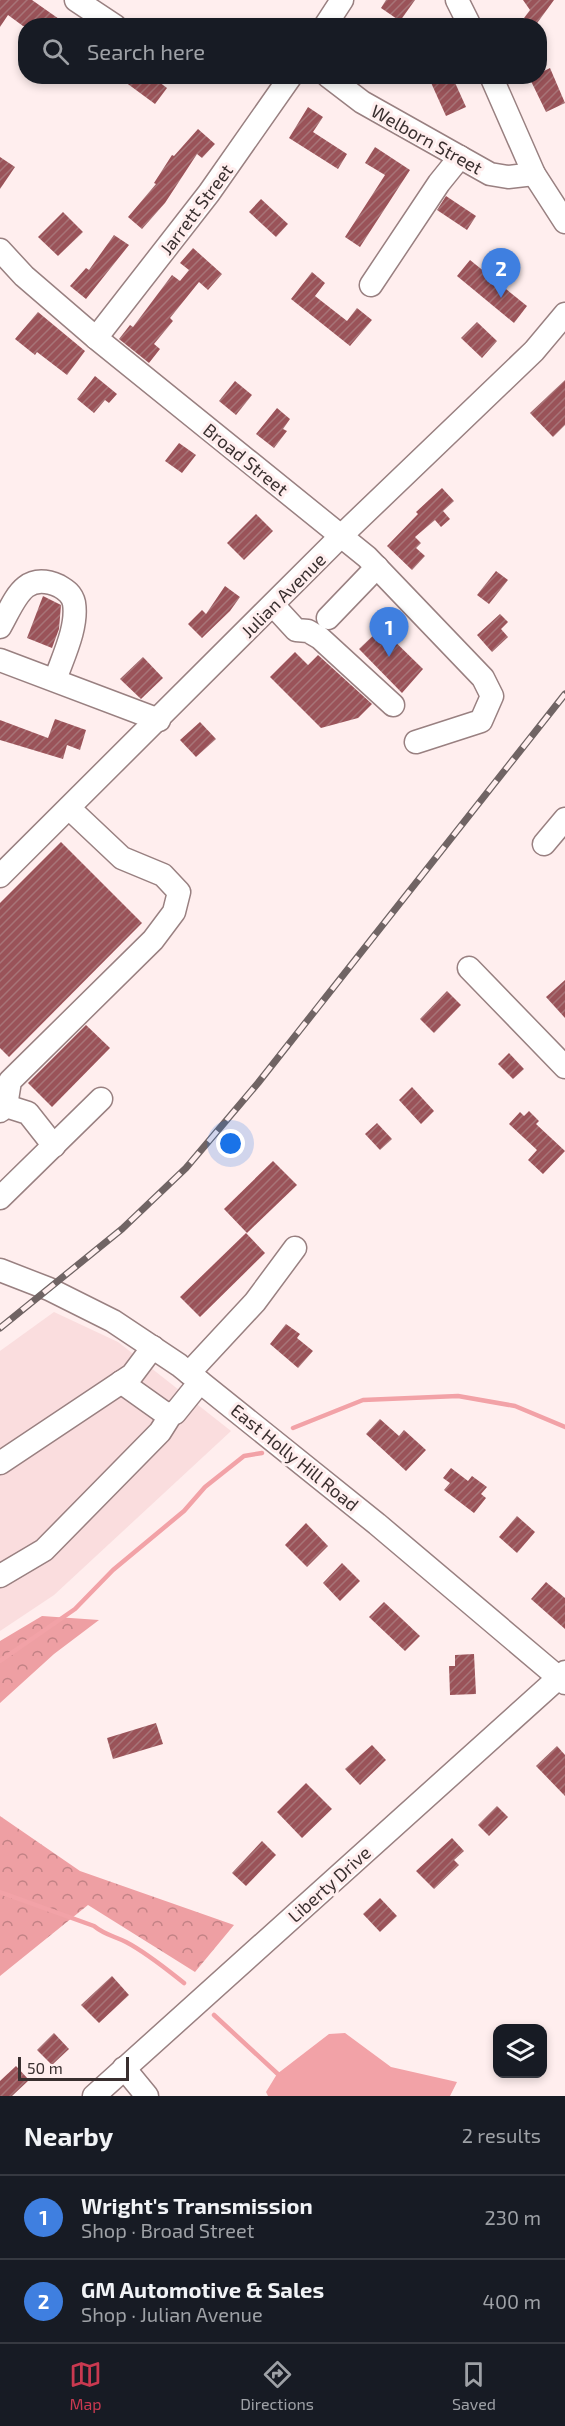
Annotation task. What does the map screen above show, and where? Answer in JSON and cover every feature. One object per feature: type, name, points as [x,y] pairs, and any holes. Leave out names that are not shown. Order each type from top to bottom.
[{"type":"street","points":[[76,0],[103,18]]},
{"type":"street","points":[[331,18],[342,0]]},
{"type":"street","name":"Jarrett Street","points":[[96,338],[209,193],[285,84]]},
{"type":"street","name":"Welborn Street","points":[[338,84],[362,102],[490,174],[508,177],[534,174]]},
{"type":"street","points":[[495,84],[534,174],[565,222]]},
{"type":"street","points":[[371,285],[439,183],[460,157]]},
{"type":"street","name":"Broad Street","points":[[1,253],[24,276],[96,338],[377,567],[483,678],[492,696],[481,721],[416,742]]},
{"type":"street","name":"Julian Avenue","points":[[0,876],[341,536],[534,351],[565,314]]},
{"type":"street","points":[[328,618],[377,567]]},
{"type":"street","points":[[0,627],[22,590],[33,581],[43,580],[68,591],[74,601],[73,617],[55,680]]},
{"type":"street","points":[[273,605],[296,630],[308,631],[320,638],[393,705]]},
{"type":"street","points":[[0,660],[159,720]]},
{"type":"street","points":[[54,1146],[28,1113],[3,1108],[10,1081],[153,940],[174,912],[178,892],[163,875],[122,858],[69,808]]},
{"type":"street","points":[[544,844],[565,819]]},
{"type":"street","points":[[469,968],[565,1067]]},
{"type":"street","points":[[0,1198],[101,1099]]},
{"type":"street","points":[[0,1576],[44,1550],[160,1432],[195,1378],[296,1248]]},
{"type":"street","name":"East Holly Hill Road","points":[[0,1270],[90,1309],[153,1347],[369,1517],[563,1677]]},
{"type":"street","points":[[0,1462],[132,1375],[153,1347]]},
{"type":"street","points":[[121,1382],[166,1414],[172,1413]]},
{"type":"street","name":"Liberty Drive","points":[[94,2096],[563,1677]]},
{"type":"street","points":[[124,2068],[147,2096]]},
{"type":"shaded area","points":[[54,1312],[118,1342],[231,1431],[54,1595],[0,1631],[0,1351]]},
{"type":"shaded area","points":[[345,2033],[391,2067],[457,2082],[450,2096],[268,2096],[266,2092],[277,2074],[329,2034]]},
{"type":"green space","points":[[42,1616],[99,1620],[54,1654],[0,1703],[0,1641]]},
{"type":"green space","points":[[0,1816],[80,1871],[234,1925],[195,1972],[88,1905],[0,1976]]},
{"type":"building","points":[[0,0],[32,0],[58,18],[18,18],[18,22],[8,15],[0,27]]},
{"type":"building","points":[[386,0],[415,0],[402,18],[396,18],[381,8]]},
{"type":"building","points":[[523,0],[554,0],[541,18],[524,18],[530,10]]},
{"type":"building","points":[[550,68],[565,103],[546,112],[532,84],[547,84],[547,70]]},
{"type":"building","points":[[128,84],[162,84],[167,88],[155,104]]},
{"type":"building","points":[[432,84],[456,84],[466,107],[446,116]]},
{"type":"building","points":[[308,107],[323,117],[313,132],[347,154],[338,169],[289,138]]},
{"type":"building","points":[[198,129],[215,144],[202,158],[197,154],[165,203],[142,229],[128,217],[156,184],[154,183],[172,155],[174,156]]},
{"type":"building","points":[[375,147],[410,170],[360,247],[345,237],[385,175],[365,163]]},
{"type":"building","points":[[0,157],[15,167],[0,189]]},
{"type":"building","points":[[446,196],[476,216],[467,230],[437,210]]},
{"type":"building","points":[[261,199],[288,224],[276,237],[249,212]]},
{"type":"building","points":[[63,212],[83,232],[58,256],[38,237]]},
{"type":"building","points":[[114,235],[129,245],[86,299],[70,286],[86,268],[89,270]]},
{"type":"building","points":[[193,248],[222,274],[208,290],[199,282],[170,318],[173,321],[154,344],[160,349],[149,363],[119,339],[130,325],[133,327],[172,275],[180,281],[189,270],[180,263]]},
{"type":"building","points":[[470,260],[527,306],[514,323],[457,276]]},
{"type":"building","points":[[312,272],[325,283],[315,296],[347,321],[357,308],[372,320],[350,346],[291,299]]},
{"type":"building","points":[[38,312],[85,351],[67,375],[37,352],[35,355],[15,339]]},
{"type":"building","points":[[477,322],[497,341],[482,358],[461,338]]},
{"type":"building","points":[[95,376],[117,394],[109,403],[105,400],[94,413],[77,399]]},
{"type":"building","points":[[565,380],[565,425],[553,437],[530,413]]},
{"type":"building","points":[[235,381],[252,395],[236,415],[219,401]]},
{"type":"building","points":[[277,408],[290,419],[283,429],[287,431],[274,448],[256,434]]},
{"type":"building","points":[[179,443],[196,455],[182,473],[165,461]]},
{"type":"building","points":[[442,488],[454,501],[443,511],[450,519],[441,527],[435,520],[415,537],[421,543],[416,548],[425,556],[412,570],[387,546],[418,514],[416,512]]},
{"type":"building","points":[[256,514],[273,531],[244,560],[227,543]]},
{"type":"building","points":[[496,571],[508,580],[489,604],[477,595]]},
{"type":"building","points":[[225,586],[240,597],[230,611],[202,638],[188,624],[202,610],[206,614]]},
{"type":"building","points":[[43,596],[61,605],[59,629],[52,648],[27,638]]},
{"type":"building","points":[[500,614],[508,622],[501,629],[508,637],[492,652],[477,635]]},
{"type":"building","points":[[381,628],[423,669],[402,693],[359,649]]},
{"type":"building","points":[[295,652],[308,665],[318,655],[372,704],[358,718],[321,728],[270,677]]},
{"type":"building","points":[[143,657],[163,678],[141,699],[120,679]]},
{"type":"building","points":[[55,719],[86,730],[80,750],[67,745],[63,759],[0,740],[0,720],[48,738]]},
{"type":"building","points":[[200,722],[216,739],[196,757],[180,740]]},
{"type":"building","points":[[61,842],[142,923],[9,1057],[0,1048],[0,903]]},
{"type":"building","points":[[565,980],[565,1018],[546,997]]},
{"type":"building","points":[[447,991],[461,1005],[434,1033],[420,1019]]},
{"type":"building","points":[[86,1025],[110,1048],[52,1107],[28,1083]]},
{"type":"building","points":[[509,1053],[524,1069],[513,1079],[498,1064]]},
{"type":"building","points":[[412,1087],[434,1111],[421,1124],[399,1100]]},
{"type":"building","points":[[529,1111],[539,1121],[536,1124],[565,1151],[543,1174],[528,1160],[537,1150],[509,1124],[520,1112],[524,1116]]},
{"type":"building","points":[[377,1123],[392,1139],[380,1150],[365,1134]]},
{"type":"building","points":[[273,1161],[297,1185],[247,1233],[224,1209]]},
{"type":"building","points":[[246,1233],[265,1253],[200,1317],[180,1297]]},
{"type":"building","points":[[286,1324],[300,1334],[297,1338],[313,1351],[298,1368],[270,1344]]},
{"type":"building","points":[[380,1419],[399,1436],[404,1430],[426,1450],[406,1471],[366,1434]]},
{"type":"building","points":[[451,1468],[468,1481],[472,1476],[487,1487],[481,1494],[486,1498],[474,1513],[444,1490],[450,1483],[443,1478]]},
{"type":"building","points":[[517,1516],[535,1532],[517,1553],[499,1537]]},
{"type":"building","points":[[306,1523],[328,1546],[307,1567],[285,1545]]},
{"type":"building","points":[[342,1563],[360,1581],[340,1601],[323,1583]]},
{"type":"building","points":[[546,1582],[565,1598],[565,1629],[531,1599]]},
{"type":"building","points":[[384,1602],[420,1636],[405,1651],[369,1617]]},
{"type":"building","points":[[474,1654],[476,1694],[450,1695],[449,1666],[455,1666],[455,1655]]},
{"type":"building","points":[[156,1723],[163,1744],[113,1759],[107,1738]]},
{"type":"building","points":[[372,1745],[386,1760],[360,1785],[345,1769]]},
{"type":"building","points":[[557,1746],[565,1755],[565,1796],[536,1766]]},
{"type":"building","points":[[306,1783],[332,1809],[302,1838],[277,1812]]},
{"type":"building","points":[[497,1806],[508,1817],[489,1836],[478,1825]]},
{"type":"building","points":[[452,1838],[464,1851],[454,1860],[459,1865],[434,1889],[416,1871]]},
{"type":"building","points":[[262,1841],[276,1855],[246,1886],[232,1873]]},
{"type":"building","points":[[380,1898],[397,1916],[380,1932],[363,1914]]},
{"type":"building","points":[[112,1976],[129,1995],[99,2023],[81,2005]]},
{"type":"building","points":[[54,2033],[69,2049],[52,2065],[37,2050]]},
{"type":"building","points":[[16,2066],[29,2080],[12,2096],[0,2096],[0,2081]]},
{"type":"waterway","points":[[293,1428],[363,1400],[458,1396],[515,1406],[565,1427]]},
{"type":"waterway","points":[[0,1661],[75,1609],[113,1570],[184,1511],[205,1487],[244,1456],[262,1453]]},
{"type":"waterway","points":[[0,1892],[94,1926],[141,1951],[184,1983]]},
{"type":"waterway","points":[[214,2015],[280,2076]]},
{"type":"railway","points":[[0,1328],[122,1229],[186,1168],[258,1083],[565,694]]},
{"type":"place","name":"GM Automotive & Sales","points":[[501,298]]},
{"type":"place","name":"Wright's Transmission","points":[[389,657]]}]
